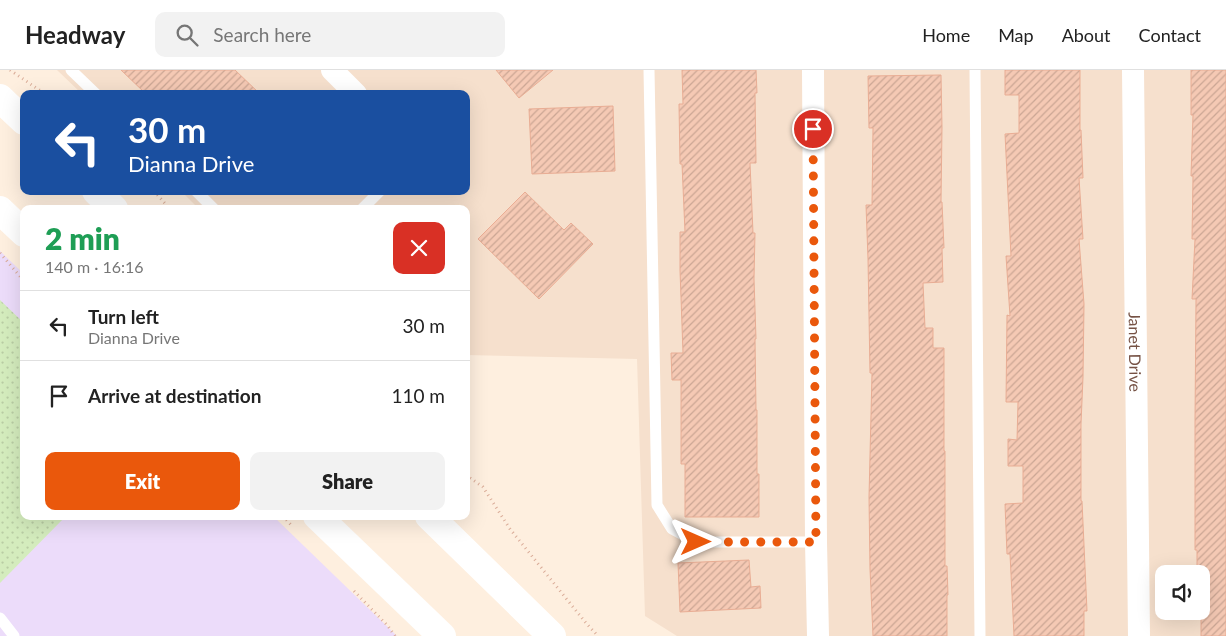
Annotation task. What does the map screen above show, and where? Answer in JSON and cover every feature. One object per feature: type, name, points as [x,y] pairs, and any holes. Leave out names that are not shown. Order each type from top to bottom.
[{"type":"main road","points":[[0,98],[20,117]]},
{"type":"main road","points":[[100,195],[110,205]]},
{"type":"main road","points":[[0,210],[20,229]]},
{"type":"main road","points":[[321,520],[442,636]]},
{"type":"main road","points":[[433,520],[552,636]]},
{"type":"street","points":[[332,70],[352,90]]},
{"type":"street","points":[[813,70],[818,636]]},
{"type":"street","name":"Janet Drive","points":[[1133,70],[1139,636]]},
{"type":"lane","points":[[71,70],[92,90]]},
{"type":"lane","points":[[649,70],[657,505],[672,529],[696,542],[816,542]]},
{"type":"lane","points":[[975,70],[980,636]]},
{"type":"lane","points":[[200,195],[210,205]]},
{"type":"lane","points":[[366,205],[376,195]]},
{"type":"lane","points":[[0,618],[14,636]]},
{"type":"path","points":[[10,70],[39,90]]},
{"type":"path","points":[[158,195],[166,205]]},
{"type":"path","points":[[0,253],[20,276]]},
{"type":"path","points":[[470,478],[483,487],[510,529],[598,636]]},
{"type":"shaded area","points":[[57,70],[1226,70],[1226,636],[677,636],[645,616],[637,359],[470,355],[470,205],[195,205],[185,195],[470,195],[470,90],[78,90]]},
{"type":"shaded area","points":[[0,251],[20,270],[20,520],[277,520],[397,636],[0,636]]},
{"type":"green space","points":[[0,300],[20,319],[20,520],[62,520],[0,583]]},
{"type":"building","points":[[121,70],[235,70],[256,90],[142,90]]},
{"type":"building","points":[[496,70],[553,70],[519,98]]},
{"type":"building","points":[[682,70],[756,70],[756,163],[750,163],[753,233],[755,233],[754,279],[759,517],[685,517],[685,464],[681,464],[681,380],[672,380],[671,353],[683,353],[680,232],[685,232],[682,164],[680,164],[679,104],[683,104]]},
{"type":"building","points":[[1005,70],[1080,70],[1080,130],[1083,178],[1079,178],[1083,239],[1079,239],[1084,304],[1081,501],[1087,611],[1084,611],[1084,636],[1014,636],[1010,554],[1007,554],[1005,504],[1023,503],[1023,466],[1008,466],[1008,439],[1017,440],[1018,402],[1006,402],[1007,315],[1010,316],[1006,256],[1011,256],[1005,134],[1019,133],[1019,95],[1005,95]]},
{"type":"building","points":[[1191,70],[1226,70],[1226,636],[1201,636],[1201,620],[1210,620],[1210,565],[1197,565],[1197,550],[1195,550],[1196,299],[1192,299],[1195,239],[1192,239],[1193,176],[1191,176],[1193,115],[1191,115]]},
{"type":"building","points":[[941,75],[943,282],[923,283],[925,328],[933,328],[933,348],[944,348],[947,636],[873,636],[869,497],[872,373],[870,373],[866,205],[872,205],[873,128],[869,128],[868,76]]},
{"type":"building","points":[[613,106],[615,171],[532,174],[529,109]]},
{"type":"building","points":[[525,192],[564,230],[571,223],[593,244],[539,299],[478,239]]},
{"type":"building","points":[[749,560],[751,587],[760,586],[761,608],[680,612],[678,563]]},
{"type":"route","points":[[696,542],[816,542],[813,129]]}]
